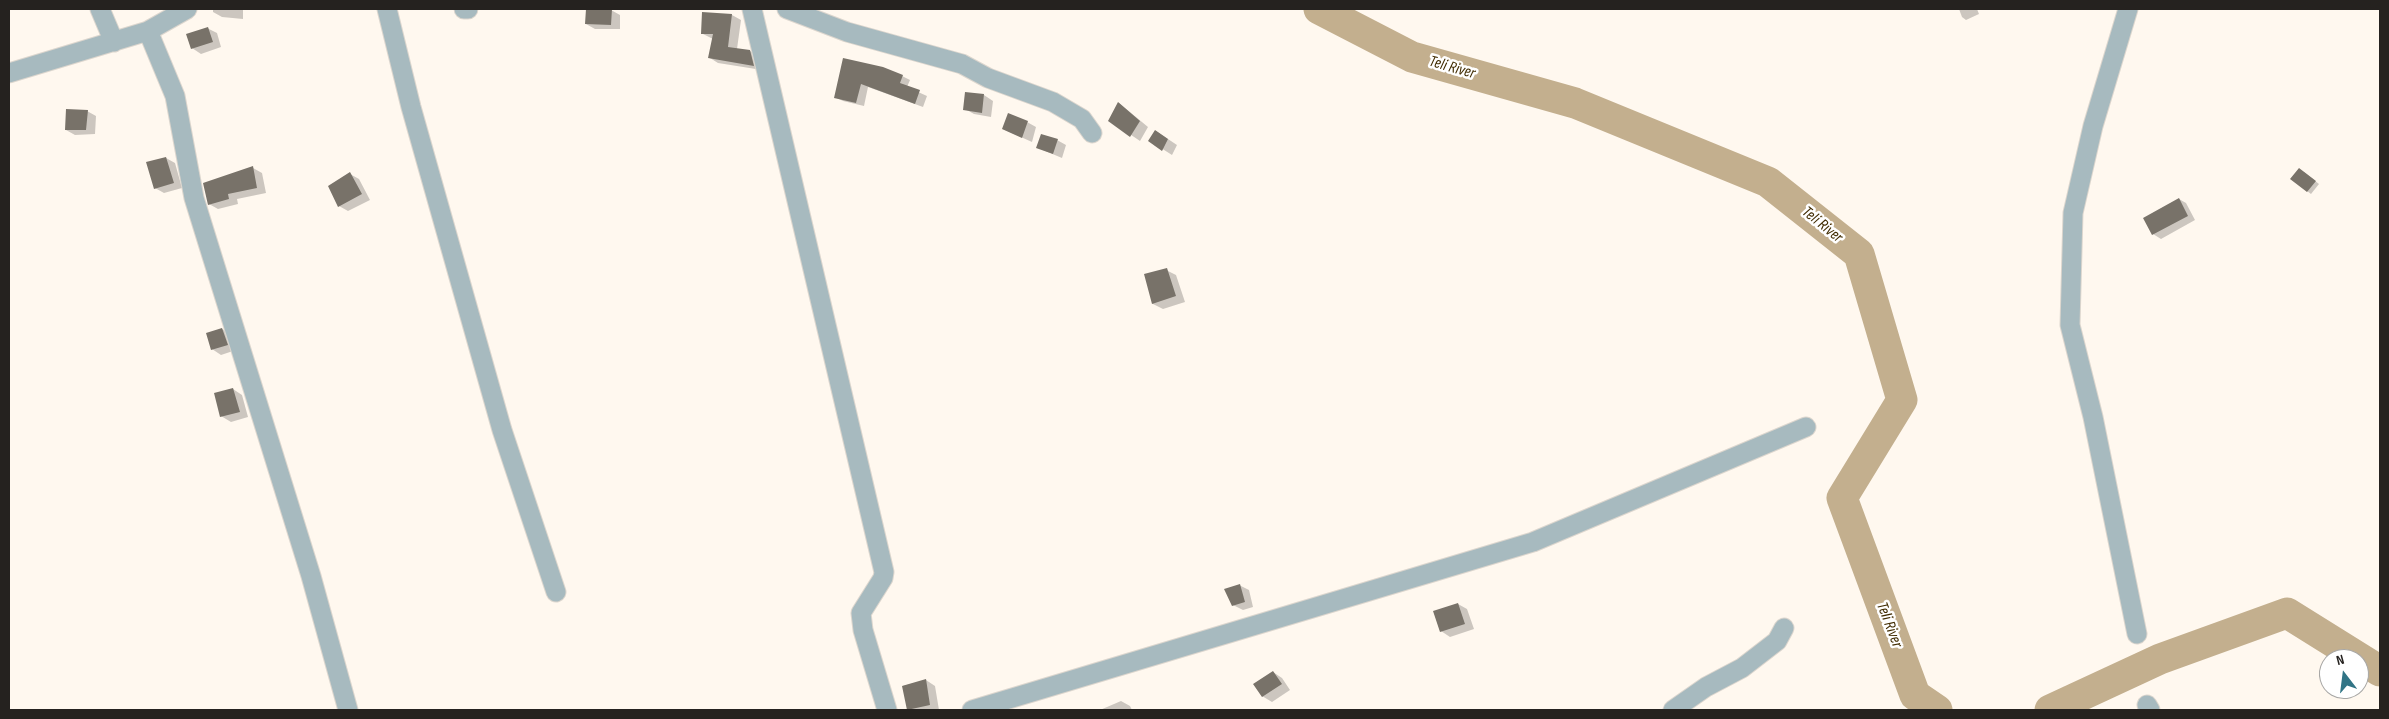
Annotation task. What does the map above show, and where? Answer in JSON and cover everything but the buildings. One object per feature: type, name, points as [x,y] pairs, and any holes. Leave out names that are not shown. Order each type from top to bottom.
[{"type":"street","points":[[100,9],[114,42]]},
{"type":"street","points":[[9,73],[148,31],[187,9]]},
{"type":"street","points":[[387,9],[411,107],[502,430],[556,592]]},
{"type":"street","points":[[752,9],[884,572],[883,578],[860,613],[863,630],[887,710]]},
{"type":"street","points":[[787,9],[847,32],[962,64],[988,78],[1053,102],[1082,119],[1092,133]]},
{"type":"street","points":[[2128,9],[2093,126],[2073,213],[2070,325],[2093,417],[2137,634]]},
{"type":"street","points":[[148,31],[175,96],[194,198],[311,576],[348,710]]},
{"type":"street","points":[[972,710],[1533,542],[1806,427]]},
{"type":"street","points":[[1673,710],[1706,687],[1742,668],[1777,641],[1784,628]]},
{"type":"waterway","name":"Teli River","points":[[1319,9],[1412,57],[1575,103],[1768,182],[1859,254],[1902,400],[1842,498],[1915,695],[1937,710]]},
{"type":"waterway","name":"Teli River","points":[[2050,710],[2160,659],[2287,613],[2380,671]]}]
